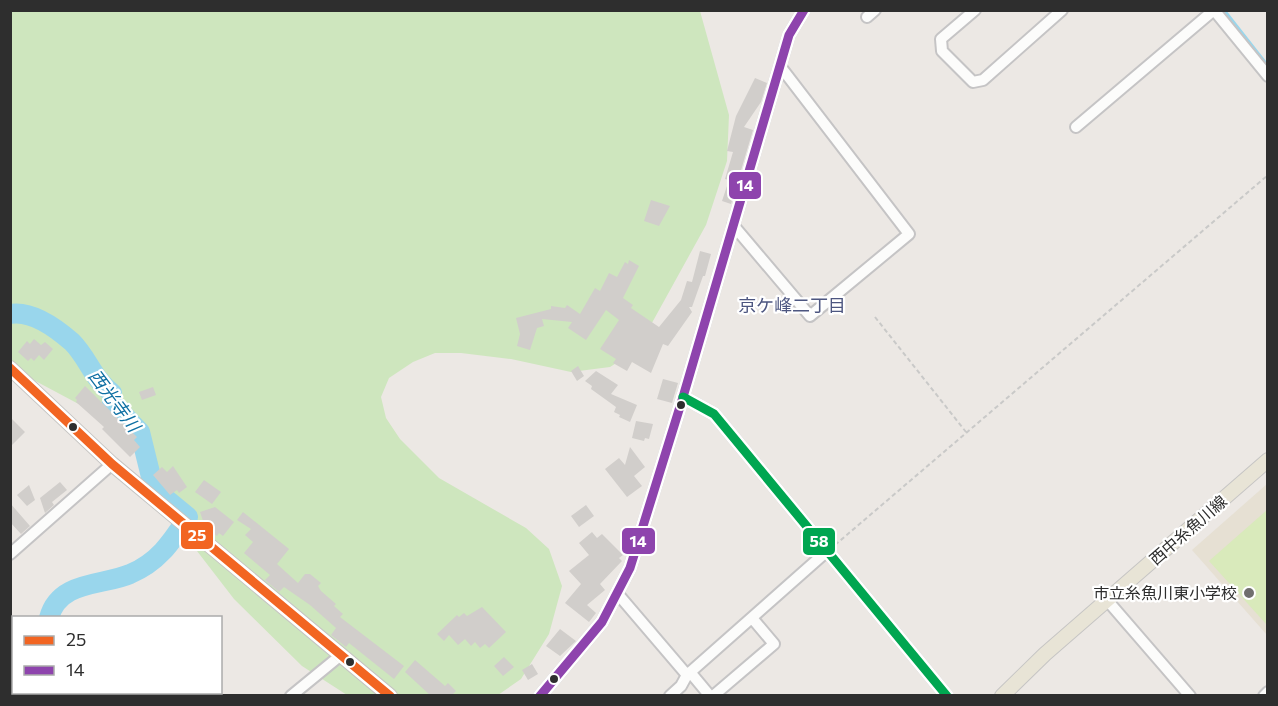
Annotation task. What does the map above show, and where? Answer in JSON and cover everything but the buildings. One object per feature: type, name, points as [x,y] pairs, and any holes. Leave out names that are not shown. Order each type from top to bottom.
[{"type":"main road","points":[[10,368],[112,464],[390,696]]},
{"type":"main road","name":"西中糸魚川線","points":[[1002,696],[1107,600],[1268,460]]},
{"type":"street","points":[[540,696],[602,622],[630,568],[683,397],[789,35],[804,10]]},
{"type":"street","points":[[975,10],[941,39],[942,51],[973,82],[983,80],[1062,10]]},
{"type":"street","points":[[1076,127],[1214,10],[1268,76]]},
{"type":"street","points":[[734,225],[810,316],[909,234],[780,66]]},
{"type":"street","points":[[683,397],[714,414],[947,696]]},
{"type":"street","points":[[10,554],[112,464]]},
{"type":"street","points":[[670,696],[689,674],[826,552]]},
{"type":"street","points":[[617,593],[711,696],[774,644],[752,618]]},
{"type":"street","points":[[1107,600],[1190,696]]},
{"type":"street","points":[[291,696],[341,655]]},
{"type":"path","points":[[826,552],[1268,175]]},
{"type":"path","points":[[875,317],[966,432]]},
{"type":"shaded area","name":"市立糸魚川東小学校","points":[[1267,484],[1267,635],[1192,550]]},
{"type":"green space","points":[[10,11],[700,11],[729,115],[727,161],[706,225],[637,350],[610,367],[571,372],[511,359],[461,353],[435,353],[413,362],[389,378],[381,397],[386,418],[400,439],[439,478],[526,528],[549,549],[562,586],[549,634],[521,679],[498,695],[347,695],[302,666],[234,599],[197,551],[173,499],[145,455],[88,409],[11,368]]},
{"type":"green space","points":[[1267,510],[1267,625],[1209,561]]},
{"type":"waterway","points":[[1224,10],[1268,66]]},
{"type":"waterway","name":"西光寺川","points":[[10,314],[18,313],[35,317],[51,326],[78,348],[100,381],[112,393],[112,403],[140,432],[154,489],[188,517],[170,542],[149,563],[130,574],[72,591],[54,606],[50,616]]},
{"type":"transit line","name":"14","points":[[540,696],[602,622],[630,568],[683,397],[789,35],[804,10]]},
{"type":"transit line","name":"25","points":[[10,368],[112,464],[390,696]]},
{"type":"transit line","name":"58","points":[[683,397],[714,414],[947,696]]},
{"type":"place","name":"市立糸魚川東小学校","points":[[1249,593]]},
{"type":"district","name":"京ケ峰二丁目","points":[[792,306]]}]
